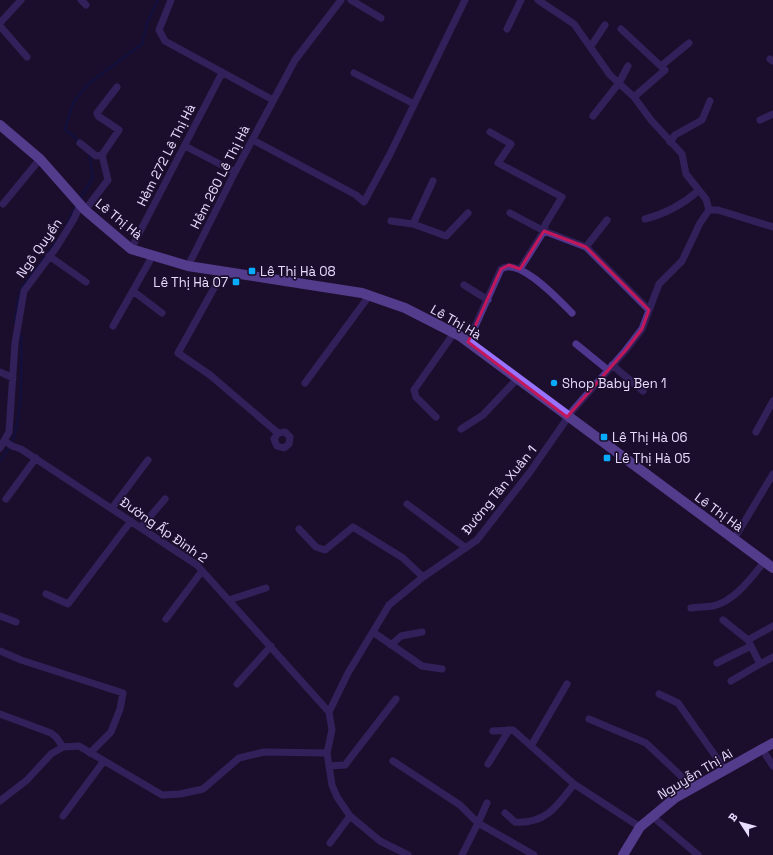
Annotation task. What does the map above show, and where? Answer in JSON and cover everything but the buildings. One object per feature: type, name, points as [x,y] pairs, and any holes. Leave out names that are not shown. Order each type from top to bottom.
[{"type":"street","points":[[0,23],[21,0]]},
{"type":"street","points":[[171,0],[159,30],[165,42],[273,100]]},
{"type":"street","name":"Hẻm 260 Lê Thị Hà","points":[[188,266],[235,172],[295,60],[341,0]]},
{"type":"street","points":[[351,0],[381,18]]},
{"type":"street","points":[[253,140],[345,189],[364,202],[414,104],[463,0]]},
{"type":"street","points":[[507,29],[522,0]]},
{"type":"street","points":[[538,0],[574,24],[591,46],[610,75],[634,97],[670,142],[682,154],[686,174],[698,191],[706,199],[709,210],[718,210],[773,227]]},
{"type":"street","points":[[591,46],[605,25]]},
{"type":"street","points":[[0,26],[28,57]]},
{"type":"street","points":[[621,29],[665,70],[634,97]]},
{"type":"street","points":[[661,66],[689,43]]},
{"type":"street","points":[[593,116],[619,83],[628,66]]},
{"type":"street","name":"Hẻm 272 Lê Thị Hà","points":[[131,248],[222,73]]},
{"type":"street","points":[[354,73],[414,104]]},
{"type":"street","points":[[80,143],[96,156],[102,155],[119,130],[98,116],[98,113],[117,87]]},
{"type":"street","points":[[670,142],[675,135],[702,120],[710,102]]},
{"type":"street","points":[[760,120],[773,114]]},
{"type":"street","points":[[0,124],[40,159],[2,204]]},
{"type":"street","points":[[490,132],[511,144],[498,162],[562,197],[545,225],[544,231],[520,270]]},
{"type":"street","points":[[185,146],[235,172]]},
{"type":"street","name":"Ngô Quyền","points":[[0,448],[9,444],[16,343],[24,291],[52,259],[83,206],[108,180],[102,155]]},
{"type":"street","name":"Lê Thị Hà","points":[[40,159],[83,206],[131,248],[188,266],[338,289],[369,296],[405,308],[454,333],[773,568]]},
{"type":"street","points":[[413,224],[433,181]]},
{"type":"street","points":[[645,219],[661,215],[685,202],[698,191]]},
{"type":"street","name":"Đường Tân Xuân 1","points":[[329,712],[348,673],[389,605],[422,577],[477,540],[552,441],[567,417],[642,328],[659,284],[682,261],[700,223],[709,210]]},
{"type":"street","points":[[391,221],[413,224],[446,236],[468,213]]},
{"type":"street","points":[[510,213],[544,231],[586,247],[649,310]]},
{"type":"street","points":[[586,247],[608,220]]},
{"type":"street","points":[[113,326],[153,255]]},
{"type":"street","points":[[52,259],[86,282]]},
{"type":"street","points":[[468,342],[501,269],[509,265],[520,270],[545,286],[572,313]]},
{"type":"street","points":[[223,272],[178,353],[210,375],[278,433]]},
{"type":"street","points":[[464,284],[488,300]]},
{"type":"street","points":[[133,291],[162,313]]},
{"type":"street","points":[[305,383],[369,296]]},
{"type":"street","points":[[436,416],[416,397],[414,390],[454,333]]},
{"type":"street","points":[[576,344],[643,391]]},
{"type":"street","points":[[0,372],[13,378]]},
{"type":"street","points":[[461,429],[482,415],[517,379]]},
{"type":"street","points":[[756,432],[772,404]]},
{"type":"street","name":"Đường Ấp Đình 2","points":[[9,444],[36,458],[197,565],[329,712]]},
{"type":"street","points":[[6,499],[36,458]]},
{"type":"street","points":[[112,508],[148,460]]},
{"type":"street","points":[[734,539],[773,474]]},
{"type":"street","points":[[141,527],[165,499]]},
{"type":"street","points":[[407,504],[466,548]]},
{"type":"street","points":[[46,594],[68,604],[131,520]]},
{"type":"street","points":[[299,529],[316,547],[325,550],[353,527],[403,558],[422,577]]},
{"type":"street","points":[[691,608],[714,605],[731,597],[744,587],[764,562]]},
{"type":"street","points":[[166,619],[202,572]]},
{"type":"street","points":[[229,600],[266,588]]},
{"type":"street","points":[[0,616],[16,622]]},
{"type":"street","points":[[723,620],[750,643],[760,664]]},
{"type":"street","points":[[717,663],[750,643],[773,626]]},
{"type":"street","points":[[372,632],[422,666],[442,669]]},
{"type":"street","points":[[391,645],[401,636],[422,632]]},
{"type":"street","points":[[237,684],[271,646]]},
{"type":"street","points":[[0,651],[21,660],[123,693],[120,709],[111,732],[90,753]]},
{"type":"street","points":[[731,681],[773,658]]},
{"type":"street","points":[[531,746],[567,684]]},
{"type":"street","points":[[659,694],[678,703],[726,771]]},
{"type":"street","points":[[329,766],[345,765],[396,699]]},
{"type":"street","points":[[329,712],[332,730],[327,753],[332,785],[337,797],[350,816],[380,841],[408,855]]},
{"type":"street","points":[[0,714],[51,733],[63,747]]},
{"type":"street","points":[[589,719],[646,743],[680,775],[689,790]]},
{"type":"street","points":[[488,764],[509,730]]},
{"type":"street","points":[[493,731],[513,730],[574,784],[640,827]]},
{"type":"street","name":"Nguyễn Thị Ai","points":[[623,855],[640,827],[652,816],[689,790],[726,771],[773,743]]},
{"type":"street","points":[[0,802],[27,780],[51,754],[63,747],[79,746],[162,796],[180,794],[203,788],[239,758],[264,752],[327,753]]},
{"type":"street","points":[[762,749],[773,766]]},
{"type":"street","points":[[63,816],[104,761]]},
{"type":"street","points":[[393,761],[460,805],[478,823],[534,855]]},
{"type":"street","points":[[505,813],[515,822],[535,822],[546,816],[557,806],[574,784]]},
{"type":"street","points":[[462,855],[487,803]]},
{"type":"street","points":[[330,843],[350,816]]},
{"type":"street","points":[[652,816],[698,855]]},
{"type":"highlighted area","points":[[544,231],[586,247],[649,310],[642,329],[625,351],[567,417],[468,342],[501,269],[509,265],[520,269]]},
{"type":"waterway","points":[[80,142],[65,129],[73,103],[88,84],[142,44],[147,23],[158,0]]},
{"type":"waterway","points":[[79,200],[93,178],[89,153]]},
{"type":"waterway","points":[[66,226],[77,204]]},
{"type":"waterway","points":[[15,322],[18,300],[23,286],[57,241]]},
{"type":"waterway","points":[[0,461],[13,441],[18,421],[21,385],[21,336],[19,332]]},
{"type":"place","name":"Lê Thị Hà 08","points":[[252,271]]},
{"type":"place","name":"Lê Thị Hà 07","points":[[236,282]]},
{"type":"place","name":"Shop Baby Ben 1","points":[[554,383]]},
{"type":"place","name":"Lê Thị Hà 06","points":[[604,437]]},
{"type":"place","name":"Lê Thị Hà 05","points":[[607,458]]}]
